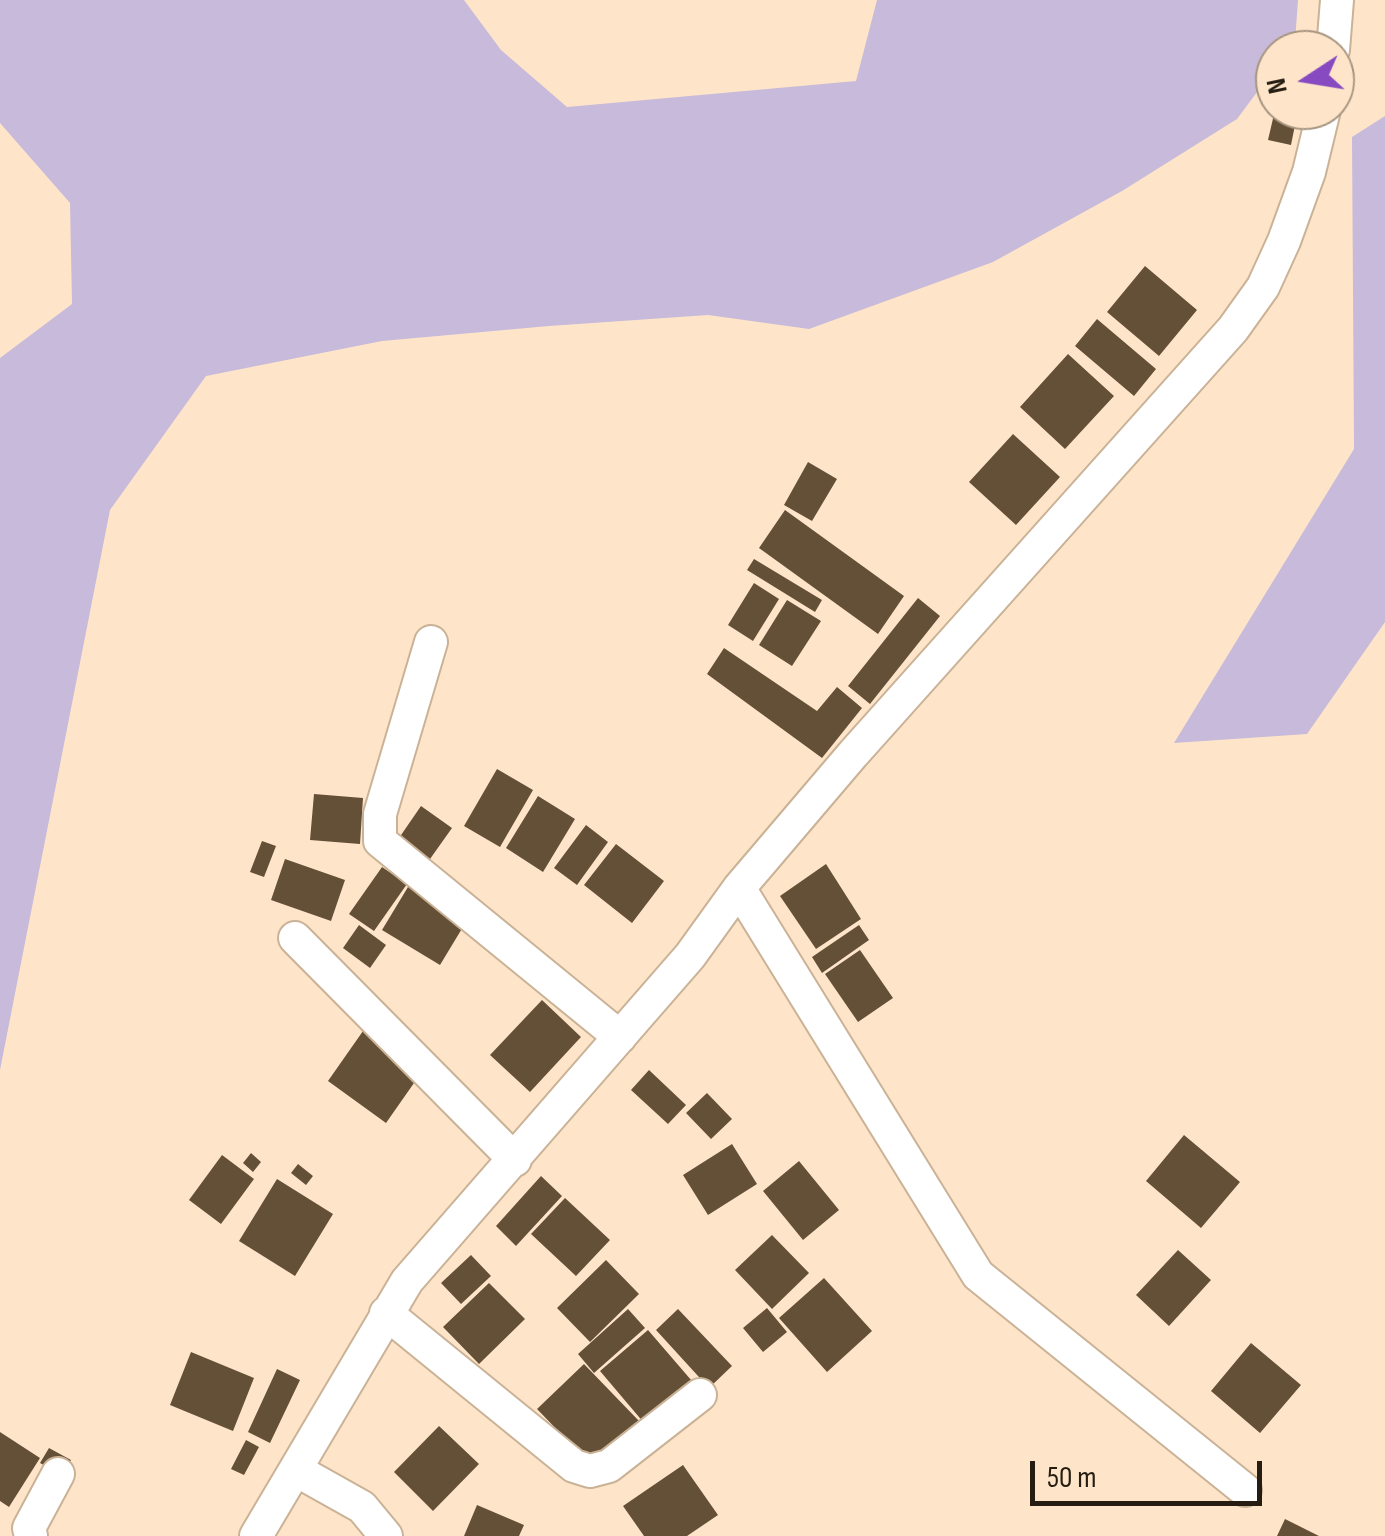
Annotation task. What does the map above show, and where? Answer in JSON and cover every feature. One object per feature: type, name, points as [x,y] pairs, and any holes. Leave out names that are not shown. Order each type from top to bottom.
[{"type":"street","points":[[1335,30],[1337,0]]},
{"type":"street","points":[[256,1536],[407,1282],[690,956],[739,888],[943,650],[1233,329],[1263,288],[1284,240],[1309,172],[1319,130]]},
{"type":"street","points":[[430,642],[380,814],[380,840],[620,1037]]},
{"type":"street","points":[[739,888],[978,1276],[1246,1490]]},
{"type":"street","points":[[295,938],[515,1160]]},
{"type":"street","points":[[386,1314],[574,1466],[590,1471],[609,1466],[700,1396]]},
{"type":"street","points":[[296,1470],[362,1507],[386,1536]]},
{"type":"street","points":[[32,1536],[29,1528],[58,1474]]},
{"type":"shaded area","points":[[0,0],[464,0],[501,50],[567,107],[856,81],[877,0],[1298,0],[1296,30],[1255,30],[1255,95],[1237,119],[1122,191],[993,262],[809,329],[708,315],[549,326],[382,341],[206,376],[110,510],[0,1070],[0,358],[72,304],[70,203],[0,123]]},
{"type":"shaded area","points":[[1385,116],[1385,622],[1307,734],[1174,743],[1354,449],[1352,137]]},
{"type":"building","points":[[1270,130],[1294,130],[1291,145],[1268,140]]},
{"type":"building","points":[[1145,266],[1197,310],[1159,356],[1107,312]]},
{"type":"building","points":[[1097,319],[1156,369],[1134,396],[1075,346]]},
{"type":"building","points":[[1068,354],[1114,396],[1065,449],[1020,407]]},
{"type":"building","points":[[1013,434],[1060,477],[1016,525],[969,482]]},
{"type":"building","points":[[808,462],[837,479],[812,521],[784,505]]},
{"type":"building","points":[[785,510],[904,596],[878,634],[759,548]]},
{"type":"building","points":[[754,559],[822,600],[815,612],[747,570]]},
{"type":"building","points":[[754,583],[779,599],[753,641],[728,625]]},
{"type":"building","points":[[918,598],[940,616],[870,704],[848,686]]},
{"type":"building","points":[[787,600],[821,621],[792,666],[759,645]]},
{"type":"building","points":[[724,648],[817,711],[837,687],[862,708],[822,758],[707,674]]},
{"type":"building","points":[[497,769],[533,790],[500,847],[464,826]]},
{"type":"building","points":[[314,794],[363,798],[360,844],[310,840]]},
{"type":"building","points":[[538,796],[575,819],[543,872],[506,848]]},
{"type":"building","points":[[421,806],[452,828],[430,859],[399,838]]},
{"type":"building","points":[[586,825],[608,842],[577,885],[554,868]]},
{"type":"building","points":[[262,841],[276,846],[264,877],[250,872]]},
{"type":"building","points":[[616,844],[664,881],[632,923],[584,885]]},
{"type":"building","points":[[285,859],[345,880],[331,921],[271,900]]},
{"type":"building","points":[[826,864],[861,919],[816,949],[780,896]]},
{"type":"building","points":[[382,867],[407,884],[374,931],[349,914]]},
{"type":"building","points":[[411,882],[469,917],[440,965],[382,930]]},
{"type":"building","points":[[359,925],[386,945],[370,968],[343,948]]},
{"type":"building","points":[[859,925],[869,940],[822,973],[812,957]]},
{"type":"building","points":[[860,950],[893,998],[858,1022],[825,974]]},
{"type":"building","points":[[542,1000],[581,1037],[530,1092],[490,1055]]},
{"type":"building","points":[[363,1031],[421,1073],[386,1123],[328,1081]]},
{"type":"building","points":[[649,1070],[686,1105],[668,1124],[631,1090]]},
{"type":"building","points":[[707,1093],[732,1119],[711,1139],[686,1113]]},
{"type":"building","points":[[1184,1135],[1240,1182],[1201,1228],[1146,1181]]},
{"type":"building","points":[[732,1144],[757,1184],[708,1215],[683,1175]]},
{"type":"building","points":[[251,1153],[261,1162],[253,1172],[243,1163]]},
{"type":"building","points":[[222,1155],[254,1179],[221,1224],[189,1200]]},
{"type":"building","points":[[799,1161],[839,1210],[803,1240],[763,1191]]},
{"type":"building","points":[[298,1164],[313,1176],[306,1185],[291,1173]]},
{"type":"building","points":[[541,1176],[562,1196],[516,1246],[496,1226]]},
{"type":"building","points":[[277,1179],[333,1214],[295,1276],[239,1241]]},
{"type":"building","points":[[565,1198],[610,1240],[576,1276],[531,1234]]},
{"type":"building","points":[[772,1235],[809,1273],[772,1309],[735,1270]]},
{"type":"building","points":[[1178,1250],[1211,1280],[1169,1326],[1136,1295]]},
{"type":"building","points":[[471,1255],[491,1276],[461,1304],[441,1283]]},
{"type":"building","points":[[606,1260],[639,1294],[590,1342],[557,1308]]},
{"type":"building","points":[[824,1278],[872,1331],[827,1372],[779,1318]]},
{"type":"building","points":[[489,1283],[525,1319],[479,1364],[443,1327]]},
{"type":"building","points":[[767,1308],[787,1332],[763,1352],[743,1328]]},
{"type":"building","points":[[628,1309],[645,1328],[594,1373],[578,1354]]},
{"type":"building","points":[[678,1309],[732,1366],[709,1388],[656,1330]]},
{"type":"building","points":[[648,1330],[698,1388],[650,1430],[600,1371]]},
{"type":"building","points":[[1251,1343],[1301,1385],[1260,1433],[1211,1391]]},
{"type":"building","points":[[191,1352],[254,1378],[233,1431],[170,1405]]},
{"type":"building","points":[[584,1364],[639,1421],[592,1466],[537,1409]]},
{"type":"building","points":[[277,1369],[300,1380],[270,1443],[248,1432]]},
{"type":"building","points":[[439,1426],[479,1464],[433,1511],[394,1472]]},
{"type":"building","points":[[0,1432],[40,1458],[9,1507],[0,1501]]},
{"type":"building","points":[[246,1440],[259,1447],[244,1475],[231,1469]]},
{"type":"building","points":[[49,1448],[71,1460],[62,1475],[40,1463]]},
{"type":"building","points":[[683,1465],[718,1515],[687,1536],[644,1536],[623,1506]]},
{"type":"building","points":[[477,1505],[524,1525],[519,1536],[464,1536]]},
{"type":"building","points":[[1285,1519],[1319,1536],[1277,1536]]}]
